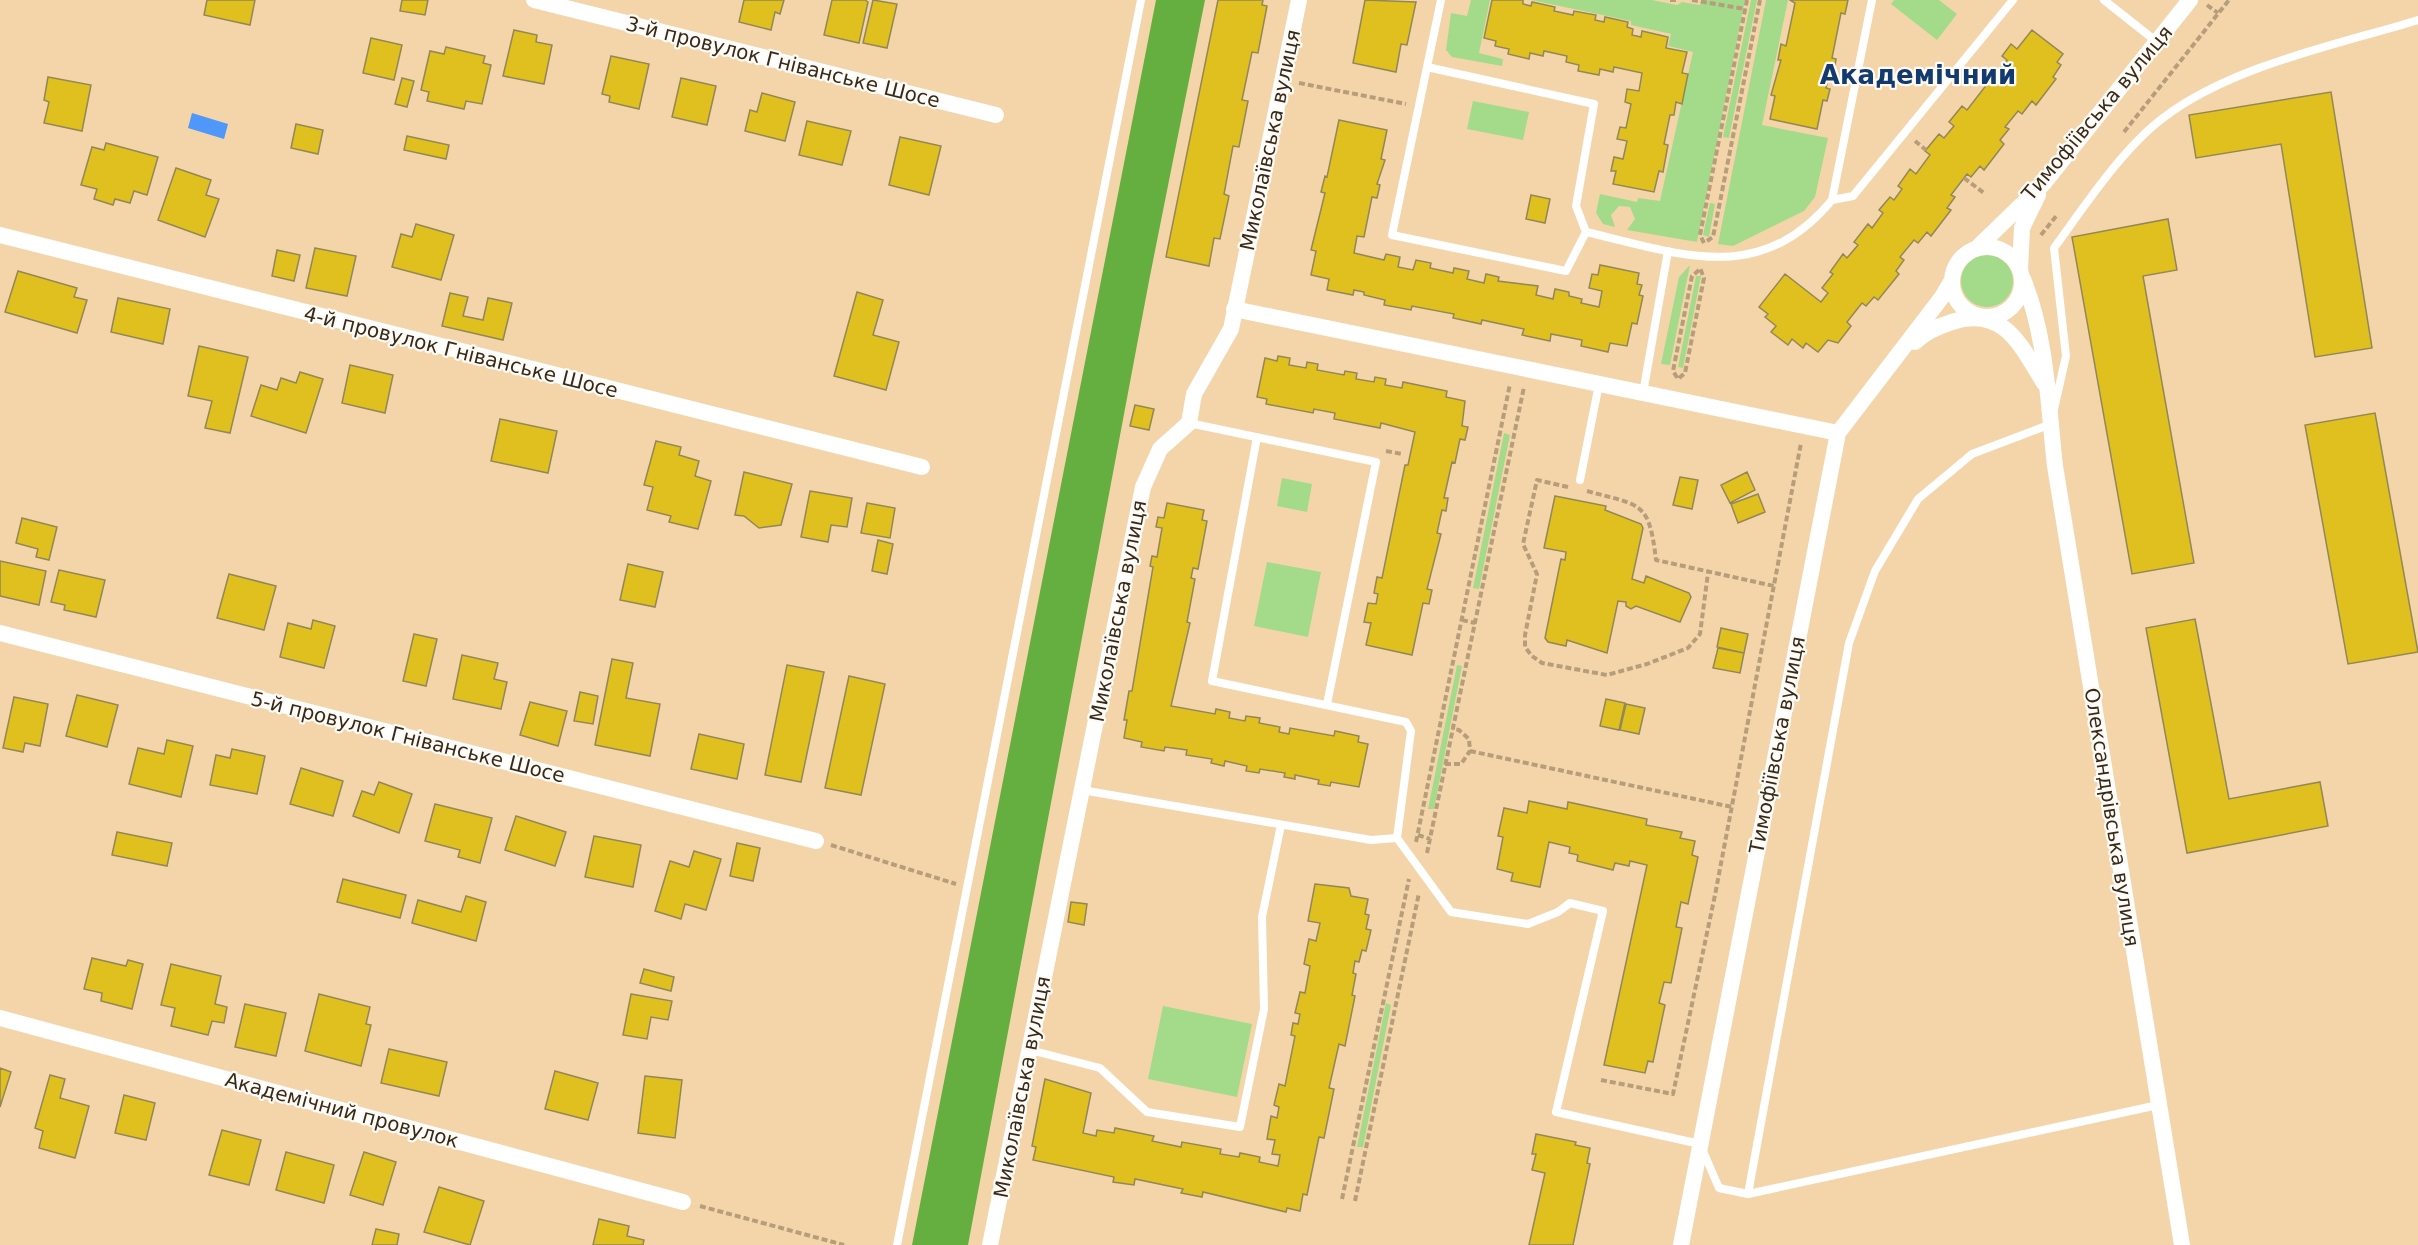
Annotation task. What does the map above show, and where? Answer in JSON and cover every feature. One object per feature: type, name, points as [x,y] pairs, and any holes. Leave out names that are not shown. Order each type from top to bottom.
[{"type":"street","name":"3-й провулок Гніванське Шосе","points":[[534,0],[996,115]]},
{"type":"street","name":"Миколаївська вулиця","points":[[990,1245],[1143,487],[1160,449],[1189,423],[1194,394],[1231,329],[1299,0]]},
{"type":"street","name":"Тимофіївська вулиця","points":[[1977,248],[2044,183],[2190,0]]},
{"type":"street","points":[[1892,365],[1922,334],[1958,320],[1993,317],[2012,308],[2018,299],[2022,274],[2022,228],[2044,183]]},
{"type":"street","name":"4-й провулок Гніванське Шосе","points":[[0,235],[922,467]]},
{"type":"street","points":[[2022,274],[2007,252],[1997,248],[1977,248],[1960,260],[1952,280],[1953,290],[1964,308],[2002,326],[2018,339],[2047,389]]},
{"type":"street","name":"Олександрівська вулиця","points":[[2022,274],[2033,303],[2047,389],[2050,426],[2182,1245]]},
{"type":"street","name":"Тимофіївська вулиця","points":[[1681,1245],[1838,433],[1892,365],[1952,280]]},
{"type":"street","points":[[1234,309],[1838,433]]},
{"type":"street","name":"5-й провулок Гніванське Шосе","points":[[0,633],[816,841]]},
{"type":"street","name":"Академічний провулок","points":[[0,1018],[683,1202]]},
{"type":"lane","points":[[897,1245],[1141,0]]},
{"type":"lane","points":[[1427,67],[1594,104],[1576,206],[1586,232],[1566,271],[1392,235],[1419,107],[1427,67],[1441,0]]},
{"type":"lane","points":[[1586,232],[1668,251],[1724,259],[1755,253],[1813,223],[1832,200],[1872,0]]},
{"type":"lane","points":[[1832,200],[1853,196],[2013,0]]},
{"type":"lane","points":[[2104,0],[2157,42]]},
{"type":"lane","points":[[1748,1194],[1849,644],[1875,571],[1918,499],[1972,454],[2050,426],[2067,356],[2054,248],[2120,161],[2162,119],[2219,83],[2418,20]]},
{"type":"lane","points":[[1643,393],[1668,251]]},
{"type":"lane","points":[[1580,480],[1599,384]]},
{"type":"lane","points":[[1189,423],[1376,462],[1327,704]]},
{"type":"lane","points":[[1257,438],[1212,681],[1406,722],[1411,731],[1396,838],[1451,912],[1528,924],[1558,912],[1570,903],[1603,911],[1556,1112],[1700,1144],[1719,1188],[1748,1194],[2158,1105]]},
{"type":"lane","points":[[1082,790],[1371,840],[1396,838]]},
{"type":"lane","points":[[1030,1050],[1100,1068],[1147,1112],[1240,1127],[1264,1009],[1262,917],[1281,825]]},
{"type":"path","points":[[1670,0],[1678,0]]},
{"type":"path","points":[[1692,0],[1745,9]]},
{"type":"path","points":[[1747,0],[1700,235],[1704,243],[1713,237],[1760,0]]},
{"type":"path","points":[[1282,79],[1419,107]]},
{"type":"path","points":[[1964,178],[1984,194]]},
{"type":"path","points":[[1700,269],[1704,278],[1685,373],[1678,379],[1673,371],[1692,276],[1700,269]]},
{"type":"path","points":[[1499,382],[1534,389]]},
{"type":"path","points":[[1342,1199],[1510,384]]},
{"type":"path","points":[[1355,1201],[1524,387]]},
{"type":"path","points":[[1601,1080],[1673,1094],[1732,807],[1801,443],[1796,442]]},
{"type":"path","points":[[1380,450],[1402,454]]},
{"type":"path","points":[[1708,573],[1700,634],[1688,648],[1647,664],[1607,675],[1542,663],[1532,656],[1526,647],[1525,635],[1537,574],[1523,544],[1537,480],[1637,505],[1647,515],[1652,527],[1656,560],[1774,586]]},
{"type":"path","points":[[1462,620],[1475,623]]},
{"type":"path","points":[[1445,764],[1461,764],[1470,751],[1469,739],[1459,730],[1453,729]]},
{"type":"path","points":[[1470,751],[1732,807]]},
{"type":"path","points":[[1418,835],[1430,839]]},
{"type":"path","points":[[816,841],[967,887]]},
{"type":"path","points":[[683,1202],[844,1245]]},
{"type":"green space","points":[[1156,0],[1205,0],[1149,281],[968,1245],[912,1245]]},
{"type":"green space","points":[[1471,0],[1490,0],[1479,53],[1503,59],[1502,66],[1452,57],[1446,50],[1451,13],[1467,16]]},
{"type":"green space","points":[[1531,0],[1652,0],[1677,5],[1682,2],[1700,5],[1701,0],[1745,0],[1697,242],[1627,230],[1635,219],[1630,207],[1619,206],[1611,215],[1615,227],[1603,224],[1596,213],[1600,194],[1637,202],[1638,198],[1660,201],[1693,52],[1668,46],[1671,34],[1631,25],[1631,21]]},
{"type":"green space","points":[[1751,0],[1757,0],[1729,138],[1723,137]]},
{"type":"green space","points":[[1766,0],[1788,0],[1762,125],[1828,138],[1815,197],[1804,211],[1733,246],[1718,244]]},
{"type":"green space","points":[[1894,0],[1939,0],[1957,14],[1937,40],[1891,4]]},
{"type":"green space","points":[[1473,101],[1529,112],[1523,140],[1467,129]]},
{"type":"green space","points":[[1710,203],[1715,204],[1709,237],[1703,235]]},
{"type":"green space","points":[[1982,255],[1992,255],[2006,262],[2013,281],[2006,300],[1992,307],[1982,307],[1972,303],[1965,296],[1961,286],[1961,276],[1965,266],[1972,259]]},
{"type":"green space","points":[[1690,265],[1670,365],[1661,364],[1679,277]]},
{"type":"green space","points":[[1696,276],[1701,276],[1683,368],[1678,367]]},
{"type":"green space","points":[[1504,433],[1510,435],[1479,589],[1473,588]]},
{"type":"green space","points":[[1282,478],[1312,484],[1307,512],[1277,506]]},
{"type":"green space","points":[[1267,562],[1321,572],[1308,637],[1254,626]]},
{"type":"green space","points":[[1457,665],[1462,666],[1434,809],[1428,809]]},
{"type":"green space","points":[[1386,1003],[1391,1005],[1363,1147],[1357,1147]]},
{"type":"green space","points":[[1163,1006],[1252,1024],[1237,1097],[1148,1079]]},
{"type":"water","points":[[192,113],[228,124],[224,139],[188,128]]},
{"type":"building","points":[[207,0],[255,0],[250,25],[204,15]]},
{"type":"building","points":[[402,0],[428,0],[425,15],[400,11]]},
{"type":"building","points":[[744,0],[784,0],[780,14],[775,12],[771,30],[739,22]]},
{"type":"building","points":[[832,0],[865,0],[868,2],[859,43],[824,35]]},
{"type":"building","points":[[873,0],[897,4],[887,48],[863,43]]},
{"type":"building","points":[[1218,0],[1263,0],[1262,5],[1267,6],[1258,53],[1252,52],[1242,100],[1248,101],[1239,147],[1233,146],[1224,194],[1229,196],[1220,239],[1214,238],[1209,266],[1166,257]]},
{"type":"building","points":[[1365,0],[1416,2],[1407,45],[1401,44],[1396,72],[1353,63]]},
{"type":"building","points":[[1492,0],[1523,0],[1523,4],[1531,6],[1532,2],[1555,7],[1554,11],[1573,15],[1574,11],[1596,15],[1595,20],[1604,22],[1605,17],[1628,22],[1627,27],[1633,29],[1632,35],[1641,37],[1642,31],[1668,37],[1666,48],[1687,52],[1682,73],[1688,74],[1682,104],[1676,102],[1674,115],[1670,115],[1664,144],[1668,145],[1663,172],[1659,171],[1654,192],[1613,184],[1616,171],[1611,171],[1614,157],[1623,159],[1627,141],[1617,139],[1620,127],[1626,128],[1631,104],[1625,102],[1627,89],[1639,91],[1642,73],[1614,67],[1613,72],[1600,69],[1599,75],[1578,71],[1579,65],[1566,62],[1567,56],[1544,51],[1543,56],[1530,53],[1529,59],[1508,54],[1509,49],[1495,46],[1496,41],[1484,38]]},
{"type":"building","points":[[1790,0],[1848,0],[1845,14],[1841,13],[1832,58],[1836,59],[1834,71],[1830,70],[1826,88],[1830,89],[1827,101],[1823,100],[1817,129],[1770,119],[1775,96],[1771,95],[1781,60],[1778,60],[1781,44],[1786,46],[1795,3]]},
{"type":"building","points":[[514,30],[537,35],[536,42],[552,45],[544,84],[503,76]]},
{"type":"building","points":[[2032,30],[2063,54],[2057,62],[2061,65],[2053,77],[2056,79],[2036,105],[2032,101],[2022,114],[2018,111],[2005,127],[2009,129],[2000,140],[2004,144],[1984,170],[1980,166],[1971,177],[1967,174],[1951,195],[1955,197],[1947,208],[1951,210],[1931,236],[1927,232],[1918,243],[1914,240],[1900,257],[1904,260],[1896,271],[1899,274],[1878,300],[1874,297],[1866,306],[1862,303],[1847,322],[1851,326],[1838,343],[1828,340],[1818,352],[1806,343],[1803,348],[1792,339],[1788,345],[1771,332],[1776,326],[1765,317],[1768,314],[1759,307],[1785,274],[1821,302],[1828,293],[1822,288],[1833,274],[1830,272],[1843,254],[1847,258],[1858,245],[1854,242],[1868,224],[1872,228],[1883,213],[1879,210],[1890,197],[1894,200],[1902,189],[1898,186],[1910,169],[1916,174],[1930,155],[1925,151],[1939,134],[1944,138],[1954,126],[1949,122],[1962,106],[1967,110],[1988,83],[1984,80],[1991,70],[1996,74],[2007,60],[2002,56],[2011,44],[2017,49]]},
{"type":"building","points":[[371,38],[402,45],[394,80],[363,73]]},
{"type":"building","points":[[446,47],[485,56],[483,63],[491,65],[482,104],[466,101],[464,109],[427,101],[429,92],[421,90],[430,51],[444,54]]},
{"type":"building","points":[[611,56],[649,64],[639,109],[609,102],[610,96],[602,94]]},
{"type":"building","points":[[48,77],[91,85],[82,131],[44,123],[49,102],[44,100]]},
{"type":"building","points":[[402,78],[414,81],[407,107],[395,104]]},
{"type":"building","points":[[681,78],[716,86],[707,125],[672,117]]},
{"type":"building","points":[[2331,92],[2372,348],[2315,357],[2281,144],[2196,158],[2189,115]]},
{"type":"building","points":[[762,93],[795,102],[785,141],[745,131],[750,110],[757,112]]},
{"type":"building","points":[[1339,120],[1387,130],[1381,159],[1385,160],[1377,184],[1380,185],[1377,198],[1372,197],[1364,237],[1357,236],[1354,253],[1384,260],[1386,254],[1400,257],[1398,267],[1413,270],[1416,260],[1431,263],[1430,268],[1453,273],[1454,268],[1469,271],[1467,279],[1484,283],[1486,274],[1499,277],[1498,281],[1538,286],[1536,295],[1553,299],[1555,289],[1569,292],[1569,296],[1582,299],[1581,303],[1599,307],[1602,291],[1589,288],[1592,274],[1598,275],[1600,265],[1639,273],[1637,284],[1642,285],[1639,295],[1643,296],[1637,324],[1632,323],[1627,346],[1610,343],[1608,352],[1581,346],[1582,340],[1551,334],[1550,341],[1522,335],[1524,329],[1482,320],[1481,324],[1453,318],[1454,314],[1412,306],[1411,310],[1384,305],[1385,300],[1364,295],[1364,292],[1354,290],[1353,295],[1327,290],[1329,279],[1311,275],[1316,251],[1311,250],[1325,193],[1321,192],[1325,176],[1327,177]]},
{"type":"building","points":[[807,121],[851,131],[842,165],[799,155]]},
{"type":"building","points":[[296,124],[323,130],[318,154],[291,148]]},
{"type":"building","points":[[407,136],[449,145],[446,159],[404,150]]},
{"type":"building","points":[[900,137],[941,146],[929,195],[889,185]]},
{"type":"building","points":[[106,143],[158,157],[147,195],[134,191],[130,203],[115,199],[113,205],[94,199],[97,189],[81,185],[92,147],[104,150]]},
{"type":"building","points":[[176,168],[211,180],[206,195],[219,199],[205,237],[158,220]]},
{"type":"building","points":[[1531,195],[1550,199],[1545,223],[1526,219]]},
{"type":"building","points":[[2168,219],[2177,270],[2143,276],[2194,563],[2132,574],[2072,237]]},
{"type":"building","points":[[416,224],[454,235],[441,280],[392,267],[401,234],[412,237]]},
{"type":"building","points":[[315,248],[356,256],[347,296],[306,288]]},
{"type":"building","points":[[277,250],[300,255],[294,281],[272,276]]},
{"type":"building","points":[[18,271],[77,288],[74,297],[87,300],[77,333],[5,312]]},
{"type":"building","points":[[857,292],[883,300],[873,335],[899,342],[886,390],[834,376]]},
{"type":"building","points":[[450,293],[468,297],[463,316],[483,320],[488,298],[512,303],[503,340],[442,326]]},
{"type":"building","points":[[118,298],[170,309],[163,344],[111,332]]},
{"type":"building","points":[[199,346],[248,357],[230,433],[205,428],[212,401],[188,396]]},
{"type":"building","points":[[1278,356],[1290,358],[1289,365],[1306,368],[1307,362],[1318,364],[1317,370],[1344,375],[1345,371],[1357,373],[1356,379],[1374,382],[1375,377],[1386,379],[1385,385],[1402,388],[1403,382],[1447,391],[1446,397],[1465,401],[1462,426],[1468,427],[1465,440],[1460,439],[1455,463],[1452,462],[1444,498],[1448,498],[1446,511],[1442,510],[1437,533],[1441,534],[1427,589],[1432,590],[1429,604],[1423,603],[1412,655],[1366,645],[1371,623],[1364,622],[1368,603],[1376,604],[1378,594],[1374,593],[1377,577],[1382,578],[1405,465],[1408,465],[1415,432],[1381,423],[1380,428],[1334,419],[1335,413],[1314,409],[1313,413],[1266,404],[1267,399],[1257,397],[1265,358],[1277,361]]},
{"type":"building","points":[[350,365],[393,375],[385,413],[342,403]]},
{"type":"building","points":[[300,372],[323,379],[306,433],[251,416],[261,385],[277,390],[281,378],[296,383]]},
{"type":"building","points":[[1135,405],[1154,409],[1149,430],[1130,426]]},
{"type":"building","points":[[2375,413],[2418,652],[2348,664],[2305,425]]},
{"type":"building","points":[[500,419],[557,431],[548,473],[491,461]]},
{"type":"building","points":[[656,441],[681,447],[679,455],[699,461],[695,476],[711,481],[698,529],[669,522],[671,516],[647,510],[653,487],[644,485]]},
{"type":"building","points":[[744,472],[792,484],[781,525],[759,528],[744,516],[735,515]]},
{"type":"building","points":[[1747,472],[1755,490],[1730,503],[1721,485]]},
{"type":"building","points":[[1680,477],[1698,480],[1692,509],[1673,505]]},
{"type":"building","points":[[810,491],[852,498],[847,527],[831,525],[828,542],[801,537]]},
{"type":"building","points":[[1758,494],[1765,512],[1738,523],[1731,504]]},
{"type":"building","points":[[1555,496],[1606,506],[1605,510],[1641,524],[1643,528],[1632,579],[1644,583],[1646,576],[1689,593],[1691,597],[1680,622],[1636,606],[1631,609],[1626,606],[1626,602],[1618,601],[1607,653],[1567,640],[1566,646],[1548,642],[1545,638],[1561,559],[1565,560],[1566,552],[1544,548]]},
{"type":"building","points":[[867,503],[895,508],[890,538],[861,533]]},
{"type":"building","points":[[1167,503],[1204,510],[1202,520],[1207,521],[1198,569],[1193,568],[1191,578],[1195,579],[1187,622],[1190,623],[1171,706],[1215,714],[1216,709],[1230,712],[1229,718],[1245,721],[1246,716],[1260,718],[1259,723],[1280,727],[1279,732],[1289,734],[1290,728],[1334,736],[1335,731],[1359,736],[1358,742],[1368,744],[1359,787],[1331,782],[1330,786],[1318,784],[1319,780],[1295,775],[1295,779],[1284,777],[1285,773],[1260,769],[1259,773],[1246,771],[1247,766],[1225,761],[1224,766],[1211,763],[1212,759],[1186,755],[1187,750],[1165,747],[1164,751],[1141,747],[1142,742],[1124,738],[1127,720],[1124,720],[1129,691],[1132,691],[1153,567],[1150,566],[1152,556],[1157,557],[1162,528],[1156,527],[1158,517],[1164,518]]},
{"type":"building","points":[[22,518],[57,527],[49,560],[36,557],[38,549],[16,543]]},
{"type":"building","points":[[878,540],[893,544],[887,574],[872,571]]},
{"type":"building","points":[[0,561],[46,571],[39,605],[0,596]]},
{"type":"building","points":[[628,564],[663,572],[655,607],[620,600]]},
{"type":"building","points":[[59,570],[105,580],[96,617],[64,610],[65,605],[51,602]]},
{"type":"building","points":[[229,574],[276,586],[264,630],[217,618]]},
{"type":"building","points":[[2195,619],[2229,799],[2320,782],[2328,826],[2187,853],[2146,628]]},
{"type":"building","points":[[313,620],[335,626],[324,668],[280,657],[288,623],[311,629]]},
{"type":"building","points":[[1721,628],[1748,634],[1744,653],[1717,647]]},
{"type":"building","points":[[414,634],[437,639],[426,686],[403,681]]},
{"type":"building","points":[[1718,648],[1744,653],[1740,673],[1713,668]]},
{"type":"building","points":[[462,655],[498,663],[494,679],[507,682],[501,709],[453,699]]},
{"type":"building","points":[[612,659],[633,663],[626,698],[660,704],[650,756],[595,745]]},
{"type":"building","points":[[787,665],[824,672],[801,782],[765,775]]},
{"type":"building","points":[[849,676],[885,684],[861,795],[825,788]]},
{"type":"building","points":[[580,692],[598,696],[593,724],[574,721]]},
{"type":"building","points":[[77,695],[118,705],[107,747],[66,736]]},
{"type":"building","points":[[14,697],[48,704],[40,746],[25,743],[23,752],[3,748]]},
{"type":"building","points":[[1606,699],[1625,703],[1619,730],[1600,726]]},
{"type":"building","points":[[530,702],[567,711],[558,746],[520,735]]},
{"type":"building","points":[[1626,704],[1645,708],[1639,734],[1620,730]]},
{"type":"building","points":[[699,734],[744,744],[737,779],[691,769]]},
{"type":"building","points":[[167,740],[193,746],[181,797],[129,784],[138,748],[164,754]]},
{"type":"building","points":[[232,749],[265,756],[257,794],[210,785],[216,755],[230,758]]},
{"type":"building","points":[[301,768],[343,781],[333,816],[290,804]]},
{"type":"building","points":[[379,782],[412,794],[399,833],[353,816],[362,791],[374,795]]},
{"type":"building","points":[[1529,801],[1567,809],[1568,802],[1647,819],[1646,825],[1682,832],[1680,838],[1695,841],[1692,855],[1698,857],[1688,904],[1681,902],[1676,927],[1682,928],[1671,983],[1664,982],[1659,1003],[1665,1005],[1653,1062],[1648,1061],[1645,1073],[1604,1065],[1647,865],[1630,861],[1629,866],[1615,863],[1613,870],[1577,861],[1578,855],[1569,853],[1570,847],[1549,842],[1540,887],[1511,881],[1513,873],[1497,869],[1503,837],[1498,836],[1504,808],[1527,813]]},
{"type":"building","points":[[435,804],[492,818],[480,863],[458,857],[460,850],[425,841]]},
{"type":"building","points":[[516,816],[566,832],[555,866],[505,850]]},
{"type":"building","points":[[117,832],[172,843],[167,866],[112,855]]},
{"type":"building","points":[[594,836],[641,845],[633,887],[585,877]]},
{"type":"building","points":[[737,843],[760,848],[753,881],[730,876]]},
{"type":"building","points":[[694,851],[721,859],[706,910],[685,904],[681,919],[655,911],[670,861],[689,867]]},
{"type":"building","points":[[343,879],[406,895],[400,918],[337,902]]},
{"type":"building","points":[[1315,884],[1349,888],[1351,896],[1368,899],[1365,914],[1369,915],[1366,929],[1371,930],[1366,951],[1362,950],[1359,962],[1355,961],[1353,973],[1356,974],[1352,995],[1355,996],[1345,1046],[1339,1044],[1329,1088],[1334,1089],[1324,1138],[1319,1137],[1307,1195],[1303,1194],[1300,1211],[1287,1208],[1286,1212],[1203,1192],[1202,1197],[1181,1193],[1183,1189],[1135,1179],[1134,1185],[1113,1182],[1114,1177],[1033,1160],[1036,1147],[1032,1146],[1045,1079],[1091,1093],[1083,1133],[1096,1136],[1097,1130],[1114,1133],[1115,1128],[1154,1136],[1152,1141],[1181,1147],[1182,1142],[1221,1149],[1220,1154],[1239,1157],[1240,1153],[1260,1157],[1259,1162],[1278,1166],[1280,1155],[1272,1154],[1275,1140],[1267,1139],[1271,1116],[1277,1118],[1279,1107],[1274,1105],[1279,1084],[1285,1086],[1295,1036],[1291,1035],[1293,1023],[1298,1024],[1300,1014],[1295,1013],[1300,992],[1305,993],[1310,966],[1304,964],[1309,939],[1316,941],[1320,923],[1308,921]]},
{"type":"building","points":[[466,896],[486,902],[476,941],[412,923],[418,900],[461,912]]},
{"type":"building","points":[[1071,902],[1087,904],[1084,925],[1068,922]]},
{"type":"building","points":[[92,958],[126,966],[128,960],[143,964],[132,1009],[101,1001],[102,993],[84,989]]},
{"type":"building","points":[[171,964],[221,976],[215,1004],[227,1007],[224,1023],[212,1021],[208,1035],[171,1026],[175,1008],[161,1005]]},
{"type":"building","points":[[644,969],[674,977],[671,991],[640,983]]},
{"type":"building","points":[[319,994],[370,1007],[366,1024],[371,1025],[361,1066],[305,1051]]},
{"type":"building","points":[[631,994],[672,1001],[668,1020],[651,1017],[647,1039],[623,1035]]},
{"type":"building","points":[[245,1004],[286,1013],[276,1056],[235,1047]]},
{"type":"building","points":[[389,1049],[447,1062],[439,1096],[381,1083]]},
{"type":"building","points":[[0,1068],[11,1072],[0,1107]]},
{"type":"building","points":[[555,1071],[598,1083],[588,1120],[545,1109]]},
{"type":"building","points":[[50,1075],[65,1079],[60,1098],[89,1106],[75,1158],[39,1148],[43,1131],[35,1128]]},
{"type":"building","points":[[645,1076],[682,1080],[675,1138],[638,1133]]},
{"type":"building","points":[[124,1095],[155,1103],[146,1140],[115,1133]]},
{"type":"building","points":[[222,1130],[261,1140],[249,1185],[209,1175]]},
{"type":"building","points":[[1536,1134],[1576,1142],[1575,1145],[1590,1148],[1587,1163],[1590,1164],[1573,1245],[1529,1245],[1545,1173],[1532,1170],[1536,1154],[1532,1154]]},
{"type":"building","points":[[286,1152],[334,1165],[324,1203],[276,1190]]},
{"type":"building","points":[[364,1152],[396,1162],[383,1205],[350,1195]]},
{"type":"building","points":[[439,1187],[484,1201],[470,1245],[424,1232]]},
{"type":"building","points":[[599,1219],[629,1226],[627,1236],[644,1240],[643,1245],[593,1245]]},
{"type":"building","points":[[376,1229],[399,1234],[397,1245],[372,1245]]},
{"type":"district","name":"Академічний","points":[[1918,75]]}]
